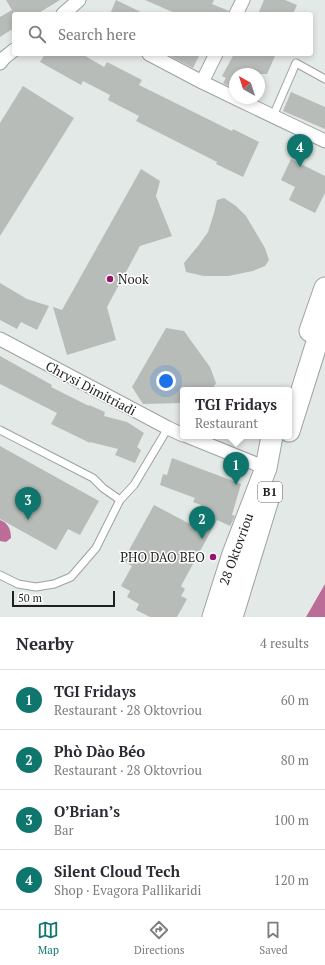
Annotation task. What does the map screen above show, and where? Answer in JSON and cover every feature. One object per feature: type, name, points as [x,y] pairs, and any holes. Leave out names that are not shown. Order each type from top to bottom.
[{"type":"main road","points":[[290,387],[325,288]]},
{"type":"main road","points":[[292,422],[325,317]]},
{"type":"main road","name":"28 Oktovriou","points":[[213,617],[233,554],[266,468],[271,439]]},
{"type":"main road","name":"28 Oktovriou","points":[[232,617],[286,439]]},
{"type":"street","points":[[69,12],[79,0]]},
{"type":"street","points":[[237,12],[243,0]]},
{"type":"street","points":[[153,56],[229,95]]},
{"type":"street","points":[[202,82],[215,56]]},
{"type":"street","points":[[248,104],[325,141]]},
{"type":"street","name":"Chrysi Dimitriadi","points":[[0,339],[180,434]]},
{"type":"street","points":[[194,439],[266,468]]},
{"type":"lane","points":[[273,116],[296,63],[325,79]]},
{"type":"lane","points":[[0,576],[18,584],[36,587],[54,584],[71,577],[96,548],[120,500],[134,485],[168,428]]},
{"type":"lane","points":[[0,430],[93,478],[103,488],[120,500]]},
{"type":"shaded area","points":[[0,520],[7,525],[10,532],[11,538],[6,542],[0,541]]},
{"type":"shaded area","points":[[325,584],[325,617],[306,617]]},
{"type":"building","points":[[6,0],[60,0],[40,12],[12,12],[12,29],[0,37],[0,17],[12,10]]},
{"type":"building","points":[[116,0],[141,12],[111,12]]},
{"type":"building","points":[[145,0],[214,0],[212,4],[229,11],[229,12],[172,12]]},
{"type":"building","points":[[264,0],[285,0],[297,5],[294,12],[259,12]]},
{"type":"building","points":[[44,56],[85,56],[104,67],[107,62],[142,80],[139,85],[232,131],[233,129],[259,142],[243,177],[216,164],[217,162],[136,121],[139,116],[108,100],[110,95],[83,81],[81,85],[40,62]]},
{"type":"building","points":[[170,56],[199,56],[193,68]]},
{"type":"building","points":[[233,56],[275,56],[267,74],[265,74],[265,68],[229,68],[229,86],[223,83],[226,78],[222,76]]},
{"type":"building","points":[[23,86],[74,118],[0,236],[0,123]]},
{"type":"building","points":[[291,92],[325,107],[325,129],[283,111]]},
{"type":"building","points":[[291,159],[325,176],[325,193],[315,213],[289,200],[295,187],[281,180]]},
{"type":"building","points":[[141,169],[160,181],[156,196],[172,236],[140,246],[107,307],[116,340],[67,355],[53,307],[62,310]]},
{"type":"building","points":[[224,198],[236,206],[246,216],[265,248],[269,260],[265,266],[253,271],[228,276],[204,276],[186,272],[184,263],[208,232],[217,200]]},
{"type":"building","points":[[0,283],[27,299],[49,306],[37,330],[21,322],[17,329],[0,320]]},
{"type":"building","points":[[166,328],[184,331],[210,367],[216,383],[214,387],[180,387],[180,403],[143,404],[132,387]]},
{"type":"building","points":[[0,356],[52,385],[51,387],[89,406],[105,412],[104,416],[127,422],[144,433],[137,447],[141,450],[135,463],[115,455],[118,449],[90,443],[51,424],[57,413],[0,384]]},
{"type":"building","points":[[0,446],[99,501],[80,535],[68,529],[56,550],[0,519]]},
{"type":"building","points":[[172,458],[241,484],[232,515],[235,516],[230,526],[217,520],[181,586],[185,589],[181,596],[187,599],[177,617],[150,617],[136,610],[139,604],[127,597],[130,591],[121,586],[132,566],[123,561],[154,505],[192,525],[201,505],[193,502],[195,498],[160,485],[163,474],[167,475]]},
{"type":"place","name":"Silent Cloud Tech","points":[[300,167]]},
{"type":"place","name":"Nook","points":[[110,279]]},
{"type":"place","name":"TGI Fridays","points":[[236,485]]},
{"type":"place","name":"O’Brian’s","points":[[28,520]]},
{"type":"place","name":"Phò Dào Béo","points":[[202,539]]},
{"type":"place","name":"PHO DAO BEO","points":[[213,557]]}]
